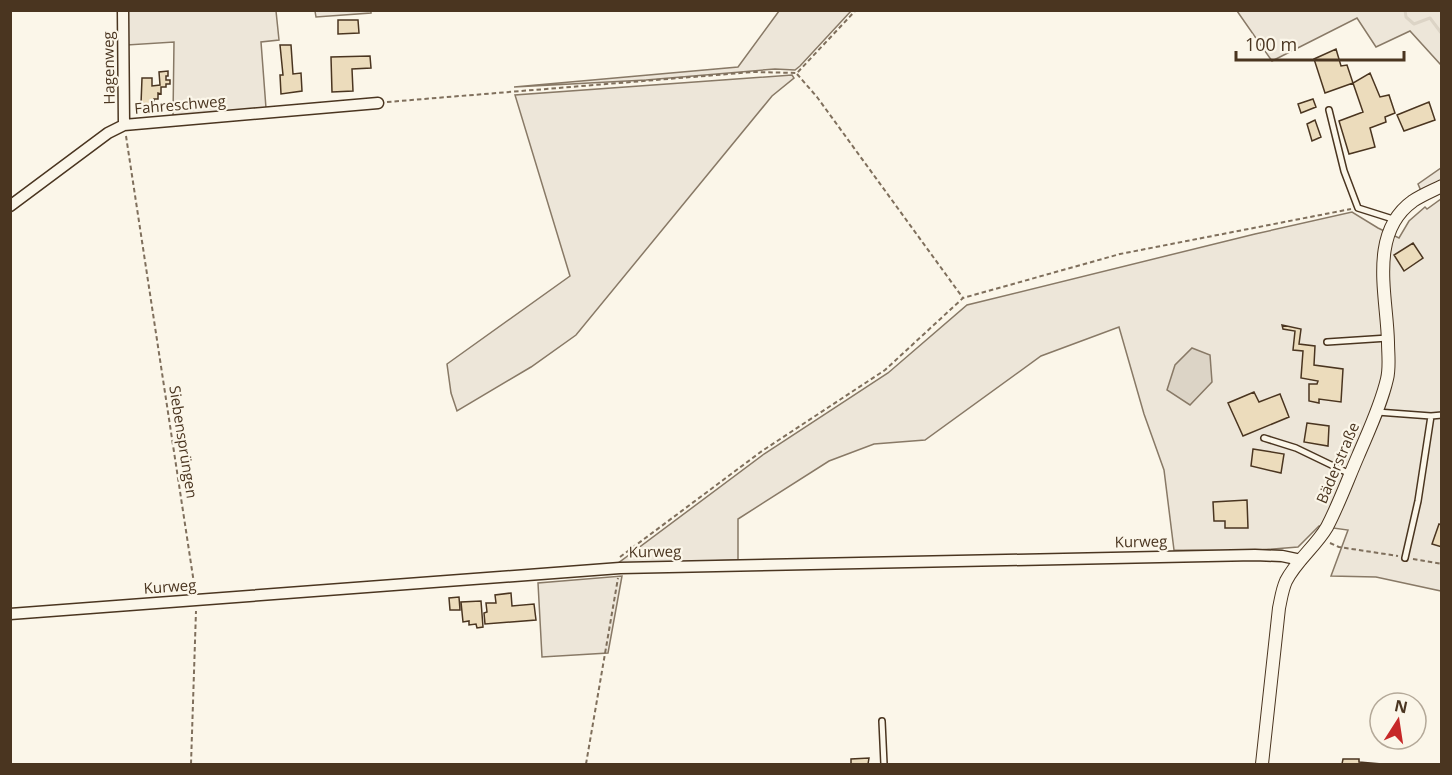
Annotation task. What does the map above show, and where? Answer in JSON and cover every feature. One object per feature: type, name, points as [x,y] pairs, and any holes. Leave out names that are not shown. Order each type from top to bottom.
[{"type":"street","name":"Hagenweg","points":[[123,10],[124,125]]},
{"type":"street","name":"Fahreschweg","points":[[10,206],[108,133],[124,125],[378,103]]},
{"type":"street","name":"Bäderstraße","points":[[1262,765],[1279,608],[1286,581],[1320,538],[1334,512],[1377,412],[1388,373],[1383,270],[1390,230],[1412,202],[1442,186]]},
{"type":"street","name":"Kurweg","points":[[10,614],[620,568],[1255,555],[1282,556],[1301,560]]},
{"type":"lane","points":[[1329,110],[1344,171],[1358,208],[1396,220]]},
{"type":"lane","points":[[1327,342],[1388,338]]},
{"type":"lane","points":[[1377,412],[1442,415]]},
{"type":"lane","points":[[1405,558],[1418,501],[1431,416]]},
{"type":"lane","points":[[1264,438],[1296,448],[1351,474]]},
{"type":"lane","points":[[882,721],[884,765]]},
{"type":"path","points":[[378,103],[753,72],[797,73],[856,10]]},
{"type":"path","points":[[797,73],[817,97],[963,298]]},
{"type":"path","name":"Siebensprüngen","points":[[124,125],[196,600],[191,765]]},
{"type":"path","points":[[603,569],[762,451],[885,370],[963,298],[1120,254],[1358,208]]},
{"type":"path","points":[[1320,538],[1339,547],[1442,564]]},
{"type":"path","points":[[586,765],[620,568]]},
{"type":"shaded area","points":[[127,11],[276,11],[279,40],[261,42],[266,108],[173,116],[174,42],[127,45]]},
{"type":"shaded area","points":[[315,11],[371,11],[371,13],[316,17]]},
{"type":"shaded area","points":[[779,11],[851,11],[795,70],[775,69],[646,80],[514,87],[738,67]]},
{"type":"shaded area","points":[[1237,11],[1441,11],[1441,65],[1410,31],[1376,47],[1357,18],[1272,61]]},
{"type":"shaded area","points":[[792,75],[794,78],[772,96],[576,335],[531,367],[457,411],[451,393],[447,364],[570,276],[515,95]]},
{"type":"shaded area","points":[[1441,168],[1441,182],[1421,191],[1418,184]]},
{"type":"shaded area","points":[[1441,199],[1441,591],[1376,577],[1331,576],[1348,530],[1319,526],[1298,547],[1246,551],[1174,550],[1164,470],[1144,414],[1119,327],[1041,356],[925,440],[874,444],[829,461],[738,519],[738,560],[617,564],[764,454],[888,373],[967,305],[1352,212],[1399,238],[1409,221],[1425,207],[1427,209]]},
{"type":"shaded area","points":[[1192,348],[1210,355],[1212,382],[1190,405],[1167,390],[1175,365]]},
{"type":"shaded area","points":[[622,576],[608,653],[542,657],[538,583]]},
{"type":"building","points":[[338,20],[358,20],[359,33],[338,34]]},
{"type":"building","points":[[280,45],[291,45],[293,74],[301,73],[302,91],[281,94],[280,75],[283,75]]},
{"type":"building","points":[[1336,49],[1341,66],[1347,65],[1353,83],[1325,93],[1314,59]]},
{"type":"building","points":[[370,56],[371,68],[352,69],[353,91],[332,92],[331,57]]},
{"type":"building","points":[[168,71],[166,80],[170,80],[170,84],[161,87],[161,94],[158,93],[158,99],[154,99],[154,104],[141,104],[142,78],[152,78],[152,86],[160,85],[159,72]]},
{"type":"building","points":[[1370,73],[1380,97],[1389,95],[1395,113],[1385,117],[1386,122],[1370,128],[1375,147],[1349,154],[1339,121],[1363,112],[1353,83]]},
{"type":"building","points":[[1313,99],[1316,107],[1301,113],[1298,104]]},
{"type":"building","points":[[1429,102],[1435,120],[1404,131],[1397,115]]},
{"type":"building","points":[[1315,120],[1321,137],[1312,141],[1307,124]]},
{"type":"building","points":[[1413,243],[1423,258],[1404,271],[1394,255]]},
{"type":"building","points":[[1282,325],[1301,329],[1299,344],[1315,346],[1314,365],[1343,369],[1341,402],[1319,399],[1319,403],[1309,401],[1309,384],[1317,384],[1318,381],[1301,378],[1303,351],[1293,350],[1295,331],[1283,329]]},
{"type":"building","points":[[1254,392],[1259,402],[1280,394],[1289,417],[1243,436],[1228,403]]},
{"type":"building","points":[[1307,423],[1329,426],[1328,446],[1304,442]]},
{"type":"building","points":[[1253,449],[1284,454],[1281,473],[1251,466]]},
{"type":"building","points":[[1247,500],[1248,528],[1225,528],[1225,521],[1214,521],[1213,502]]},
{"type":"building","points":[[1439,524],[1442,525],[1442,547],[1432,544]]},
{"type":"building","points":[[511,593],[512,606],[534,604],[536,620],[485,624],[486,603],[496,603],[495,595]]},
{"type":"building","points":[[459,597],[460,610],[450,610],[449,598]]},
{"type":"building","points":[[481,601],[483,627],[477,628],[476,624],[469,625],[469,621],[463,622],[461,602]]},
{"type":"building","points":[[869,758],[868,764],[851,764],[851,759]]},
{"type":"building","points":[[1343,759],[1359,759],[1359,762],[1382,764],[1342,764]]},
{"type":"waterway","points":[[1405,10],[1406,17],[1414,24],[1430,18],[1442,34]]}]
